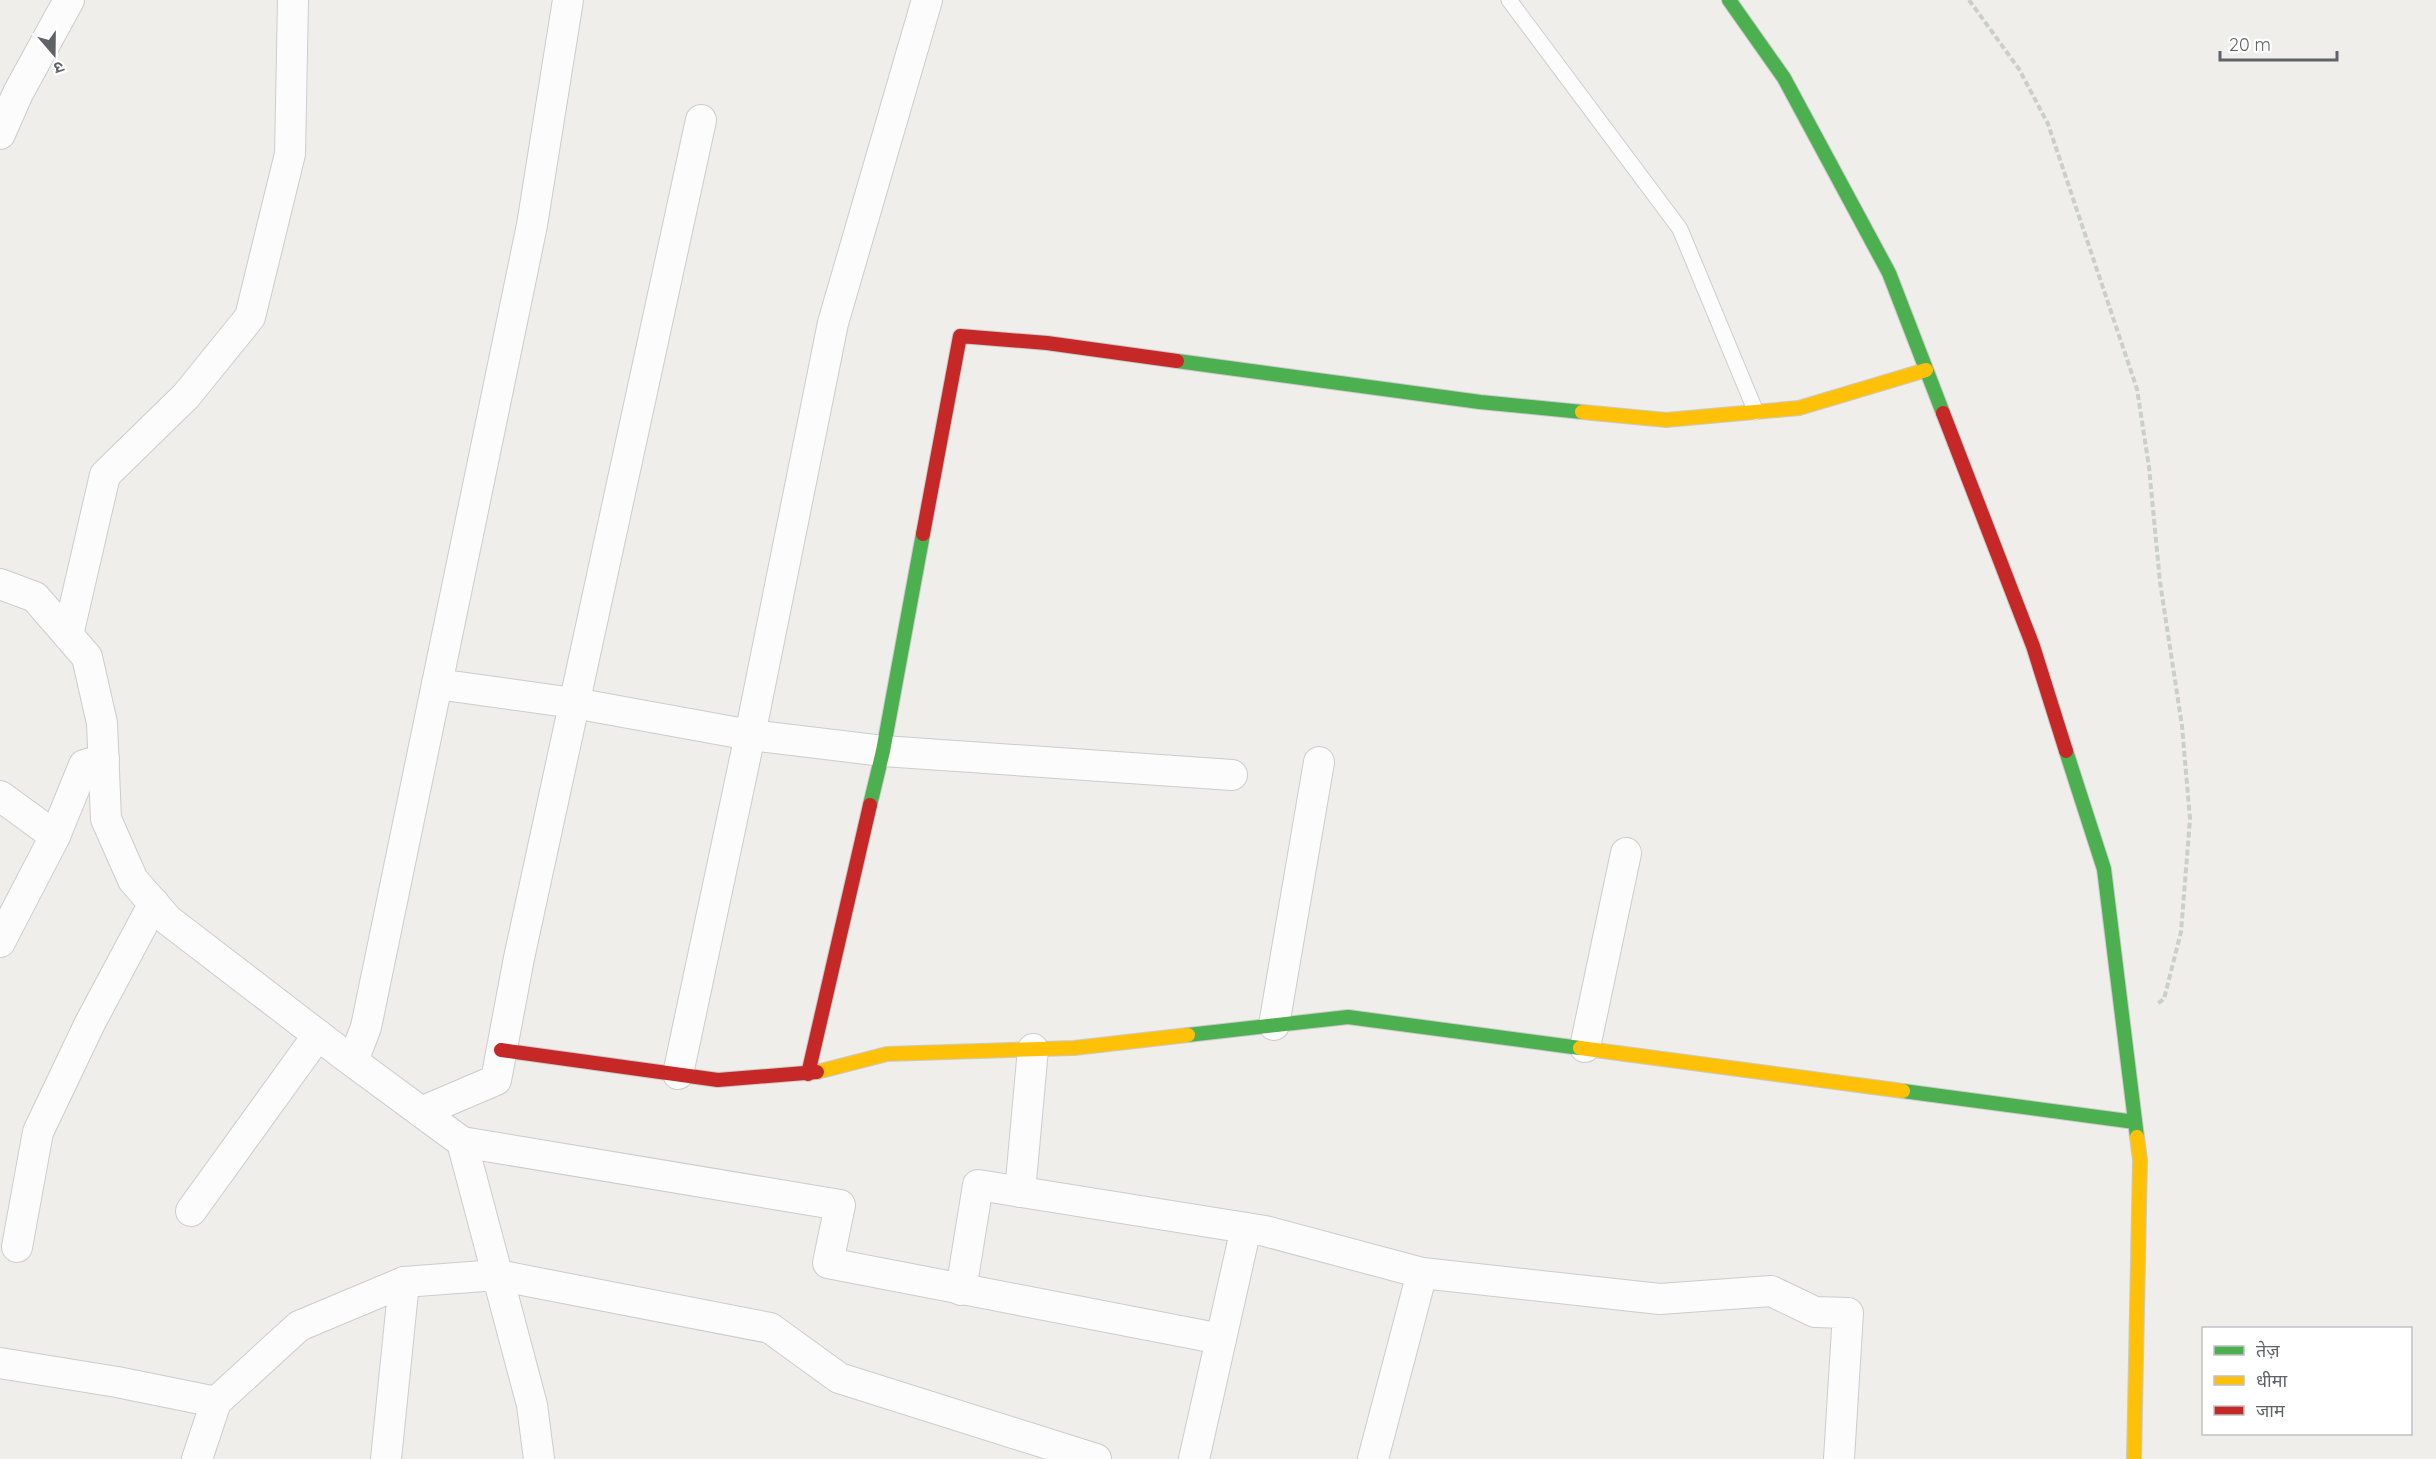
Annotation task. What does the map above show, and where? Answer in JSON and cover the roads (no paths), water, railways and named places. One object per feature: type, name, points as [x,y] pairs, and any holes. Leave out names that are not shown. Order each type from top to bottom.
[{"type":"street","points":[[0,135],[9,91],[69,0]]},
{"type":"street","points":[[68,635],[105,475],[186,396],[250,317],[290,154],[292,0]]},
{"type":"street","points":[[678,1074],[750,735],[833,323],[927,0]]},
{"type":"street","points":[[1729,0],[1784,78],[1889,273],[2033,646],[2104,869],[2140,1160],[2134,1459]]},
{"type":"street","points":[[353,1061],[366,1027],[532,225],[559,2]]},
{"type":"street","points":[[421,1112],[496,1080],[574,703],[701,120]]},
{"type":"street","points":[[808,1074],[884,751],[960,336],[1047,343],[1480,402],[1666,420],[1799,408],[1926,370]]},
{"type":"street","points":[[0,584],[35,597],[87,657],[102,723],[106,819],[133,880],[168,920],[462,1142],[840,1205],[828,1263],[1221,1340]]},
{"type":"street","points":[[438,684],[574,703],[750,735],[884,751],[1232,775]]},
{"type":"street","points":[[0,942],[56,836],[84,765],[104,759]]},
{"type":"street","points":[[1274,1025],[1318,762]]},
{"type":"street","points":[[0,796],[56,836]]},
{"type":"street","points":[[1585,1047],[1626,854]]},
{"type":"street","points":[[17,1247],[38,1132],[90,1023],[154,903]]},
{"type":"street","points":[[501,1050],[718,1080],[808,1074],[887,1054],[1074,1048],[1348,1017],[2135,1122]]},
{"type":"street","points":[[191,1211],[318,1035]]},
{"type":"street","points":[[1020,1192],[1033,1049]]},
{"type":"street","points":[[462,1142],[532,1405],[539,1459]]},
{"type":"street","points":[[961,1290],[978,1185],[1265,1231],[1422,1273],[1660,1299],[1771,1291],[1815,1312],[1848,1312],[1839,1459]]},
{"type":"street","points":[[1194,1459],[1246,1228]]},
{"type":"street","points":[[1373,1459],[1422,1273]]},
{"type":"street","points":[[197,1459],[216,1402],[299,1326],[404,1282],[497,1275],[770,1329],[839,1378],[1096,1459]]},
{"type":"street","points":[[386,1459],[404,1282]]},
{"type":"street","points":[[0,1363],[117,1382],[216,1402]]},
{"type":"lane","points":[[1509,0],[1680,229],[1756,412]]}]
